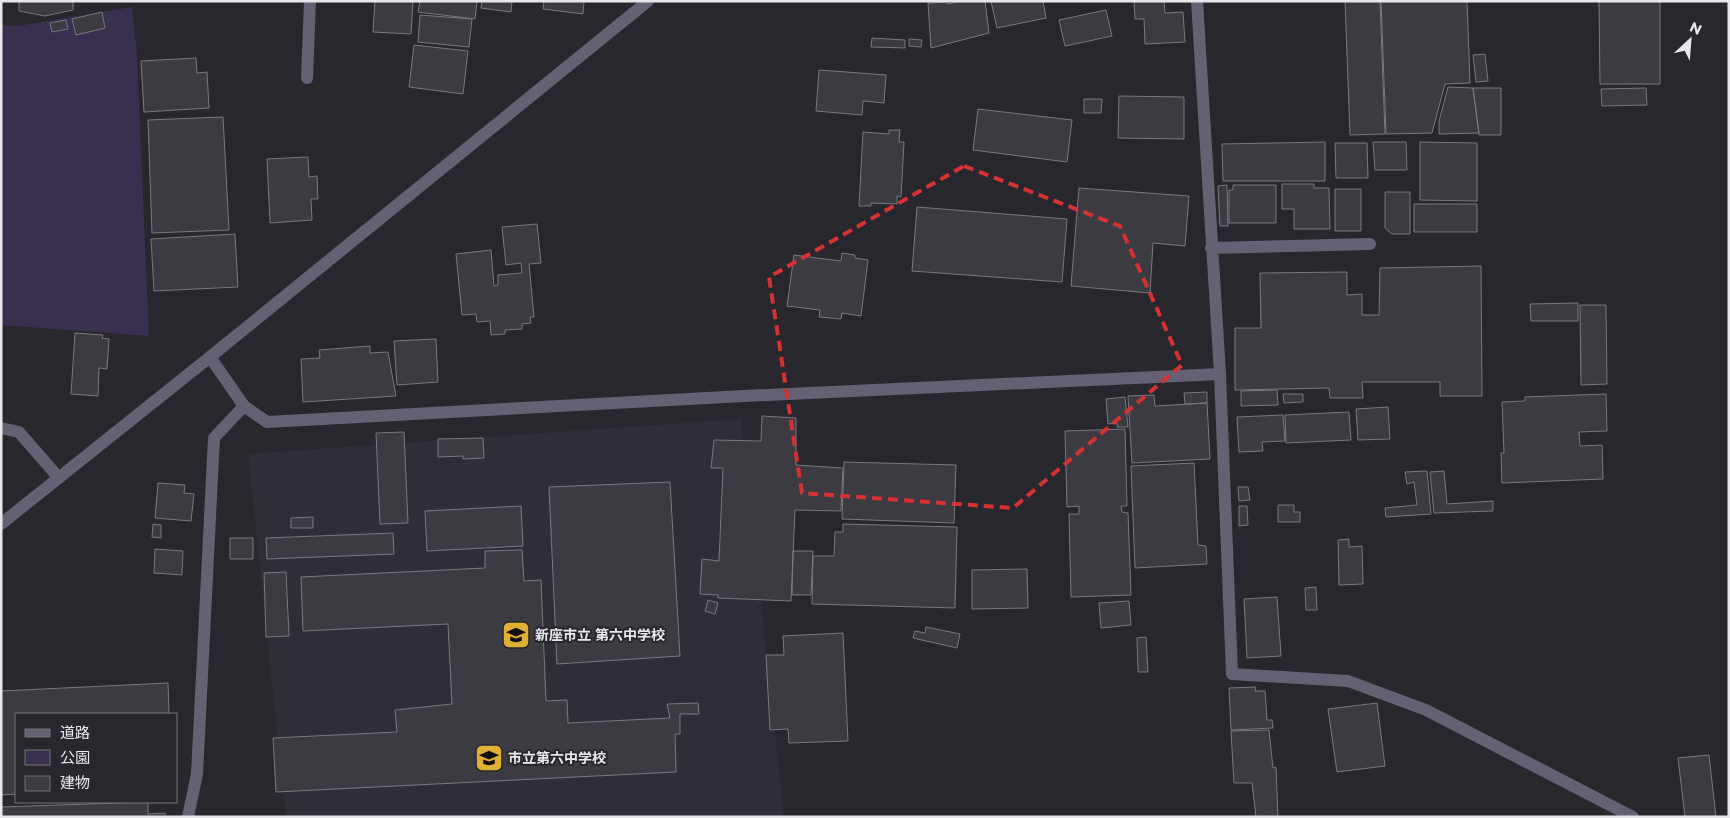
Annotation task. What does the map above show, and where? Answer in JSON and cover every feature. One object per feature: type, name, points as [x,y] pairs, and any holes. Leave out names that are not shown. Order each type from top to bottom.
[{"type":"street","points":[[307,78],[310,1]]},
{"type":"street","points":[[1,524],[210,358],[648,1]]},
{"type":"street","points":[[1197,1],[1220,374],[1232,674],[1348,681],[1426,710],[1633,817]]},
{"type":"street","points":[[1211,248],[1370,244]]},
{"type":"street","points":[[210,358],[244,406],[267,422],[734,396],[1220,374]]},
{"type":"street","points":[[188,817],[197,774],[214,438],[244,406]]},
{"type":"street","points":[[1,428],[18,432],[59,478]]},
{"type":"highlighted area","points":[[964,166],[1120,226],[1182,365],[1013,508],[802,493],[769,277]]},
{"type":"shaded area","name":"新座市立 第六中学校","points":[[741,419],[784,817],[286,817],[248,454]]},
{"type":"green space","points":[[132,7],[137,56],[149,336],[1,325],[1,25],[18,26]]},
{"type":"building","points":[[19,1],[73,1],[73,10],[45,16],[19,11]]},
{"type":"building","points":[[375,1],[413,1],[411,34],[373,32]]},
{"type":"building","points":[[420,1],[477,1],[475,19],[418,12]]},
{"type":"building","points":[[482,1],[512,1],[511,12],[481,8]]},
{"type":"building","points":[[544,1],[584,1],[583,14],[543,9]]},
{"type":"building","points":[[962,1],[985,1],[989,33],[931,48],[928,3],[948,2],[948,4]]},
{"type":"building","points":[[991,1],[1043,1],[1046,18],[997,28]]},
{"type":"building","points":[[1134,1],[1164,1],[1165,13],[1183,12],[1185,42],[1145,44],[1144,19],[1135,19]]},
{"type":"building","points":[[1345,1],[1380,1],[1385,134],[1350,135]]},
{"type":"building","points":[[1381,1],[1467,1],[1470,83],[1445,84],[1432,133],[1386,134]]},
{"type":"building","points":[[1599,1],[1660,1],[1660,84],[1600,84]]},
{"type":"building","points":[[1106,10],[1112,36],[1065,46],[1059,20]]},
{"type":"building","points":[[102,12],[105,28],[76,35],[72,19]]},
{"type":"building","points":[[420,15],[472,19],[469,47],[418,42]]},
{"type":"building","points":[[66,20],[68,29],[52,32],[50,23]]},
{"type":"building","points":[[872,38],[905,40],[905,48],[871,47]]},
{"type":"building","points":[[909,39],[922,40],[921,47],[909,46]]},
{"type":"building","points":[[414,45],[468,51],[463,94],[409,87]]},
{"type":"building","points":[[1485,54],[1488,81],[1476,82],[1473,55]]},
{"type":"building","points":[[196,58],[197,73],[207,72],[209,108],[144,112],[141,61]]},
{"type":"building","points":[[819,70],[886,75],[884,103],[863,101],[862,115],[816,111]]},
{"type":"building","points":[[1448,87],[1473,88],[1479,133],[1439,134],[1439,121]]},
{"type":"building","points":[[1473,88],[1501,88],[1501,135],[1479,135]]},
{"type":"building","points":[[1646,88],[1647,105],[1602,106],[1601,89]]},
{"type":"building","points":[[1119,96],[1184,97],[1184,139],[1118,138]]},
{"type":"building","points":[[1084,99],[1102,99],[1101,113],[1084,113]]},
{"type":"building","points":[[978,109],[1072,120],[1067,162],[973,150]]},
{"type":"building","points":[[223,117],[229,230],[152,233],[148,120]]},
{"type":"building","points":[[889,130],[900,130],[899,142],[904,142],[901,197],[897,196],[897,204],[871,203],[871,206],[859,206],[863,132],[889,134]]},
{"type":"building","points":[[1325,142],[1325,181],[1223,181],[1222,144]]},
{"type":"building","points":[[1373,142],[1406,142],[1407,170],[1375,170]]},
{"type":"building","points":[[1420,142],[1477,143],[1477,201],[1420,200]]},
{"type":"building","points":[[1335,143],[1367,143],[1368,178],[1336,178]]},
{"type":"building","points":[[308,157],[309,177],[317,176],[318,199],[311,199],[312,220],[270,223],[267,159]]},
{"type":"building","points":[[1282,184],[1314,184],[1314,188],[1329,188],[1330,229],[1294,229],[1294,209],[1282,209]]},
{"type":"building","points":[[1227,185],[1228,226],[1220,226],[1218,186]]},
{"type":"building","points":[[1233,185],[1276,185],[1276,223],[1229,223],[1229,190],[1233,190]]},
{"type":"building","points":[[1079,188],[1189,196],[1185,246],[1153,243],[1150,293],[1071,286]]},
{"type":"building","points":[[1335,189],[1361,189],[1361,231],[1335,231]]},
{"type":"building","points":[[1385,192],[1410,192],[1410,234],[1392,234],[1385,228]]},
{"type":"building","points":[[1414,204],[1477,204],[1477,232],[1414,232]]},
{"type":"building","points":[[917,207],[1067,219],[1062,282],[912,271]]},
{"type":"building","points":[[537,224],[541,263],[529,264],[534,317],[530,317],[531,323],[522,324],[522,329],[505,330],[505,334],[491,335],[490,321],[477,322],[476,314],[462,315],[456,254],[491,250],[494,286],[498,285],[498,275],[522,273],[521,263],[506,265],[502,227]]},
{"type":"building","points":[[235,234],[238,287],[154,291],[151,239]]},
{"type":"building","points":[[842,253],[868,260],[861,316],[842,313],[841,319],[819,317],[820,310],[787,306],[794,255],[841,261]]},
{"type":"building","points":[[1481,266],[1482,396],[1440,396],[1440,382],[1362,382],[1363,398],[1330,398],[1329,388],[1235,390],[1235,328],[1261,328],[1260,273],[1347,272],[1347,295],[1362,294],[1362,315],[1379,315],[1380,268]]},
{"type":"building","points":[[1578,303],[1578,321],[1531,321],[1530,304]]},
{"type":"building","points":[[1580,305],[1606,305],[1607,384],[1581,385]]},
{"type":"building","points":[[75,333],[103,335],[102,338],[109,339],[107,369],[99,368],[98,396],[71,394]]},
{"type":"building","points":[[436,339],[438,382],[397,385],[394,341]]},
{"type":"building","points":[[370,346],[370,353],[388,352],[396,396],[303,402],[301,359],[320,358],[319,350]]},
{"type":"building","points":[[1277,390],[1278,405],[1241,406],[1241,391]]},
{"type":"building","points":[[1207,392],[1207,403],[1185,404],[1184,393]]},
{"type":"building","points":[[1283,394],[1303,394],[1303,402],[1284,403]]},
{"type":"building","points":[[1606,394],[1607,431],[1579,432],[1580,446],[1602,445],[1603,479],[1502,483],[1501,453],[1504,453],[1502,402],[1525,401],[1525,397]]},
{"type":"building","points":[[1154,395],[1155,406],[1207,403],[1210,459],[1132,463],[1128,396]]},
{"type":"building","points":[[1125,397],[1128,427],[1117,427],[1117,423],[1108,424],[1106,399]]},
{"type":"building","points":[[1388,407],[1390,439],[1358,440],[1356,409]]},
{"type":"building","points":[[1349,412],[1351,440],[1286,443],[1285,415]]},
{"type":"building","points":[[1283,415],[1285,441],[1262,442],[1263,451],[1239,452],[1237,417]]},
{"type":"building","points":[[762,416],[796,418],[796,465],[843,468],[841,511],[795,510],[791,601],[718,598],[718,595],[700,594],[702,559],[719,561],[723,468],[711,468],[714,440],[761,441]]},
{"type":"building","points":[[1125,429],[1127,506],[1121,506],[1122,512],[1128,513],[1131,595],[1071,597],[1069,514],[1079,514],[1079,506],[1067,507],[1065,431]]},
{"type":"building","points":[[404,432],[408,523],[380,524],[376,433]]},
{"type":"building","points":[[483,438],[484,458],[463,459],[463,456],[438,457],[438,439]]},
{"type":"building","points":[[844,462],[956,465],[954,523],[842,519]]},
{"type":"building","points":[[1194,463],[1198,545],[1206,546],[1207,564],[1135,568],[1131,466]]},
{"type":"building","points":[[1427,471],[1431,514],[1386,517],[1385,508],[1417,505],[1414,482],[1407,484],[1405,472]]},
{"type":"building","points":[[1444,471],[1447,504],[1493,501],[1493,511],[1434,513],[1430,472]]},
{"type":"building","points":[[670,482],[680,656],[557,664],[549,487]]},
{"type":"building","points":[[158,483],[185,485],[184,493],[194,494],[191,521],[155,518]]},
{"type":"building","points":[[1238,487],[1248,487],[1250,500],[1239,501]]},
{"type":"building","points":[[1278,505],[1294,505],[1294,512],[1300,512],[1300,522],[1278,522]]},
{"type":"building","points":[[521,506],[523,546],[427,551],[425,511]]},
{"type":"building","points":[[1239,506],[1247,506],[1248,525],[1239,526]]},
{"type":"building","points":[[313,517],[313,528],[291,528],[291,518]]},
{"type":"building","points":[[153,524],[161,525],[161,538],[152,537]]},
{"type":"building","points":[[843,524],[957,527],[955,608],[812,604],[813,556],[834,556],[835,532],[843,532]]},
{"type":"building","points":[[393,533],[394,554],[267,559],[266,538]]},
{"type":"building","points":[[230,538],[253,538],[253,559],[230,559]]},
{"type":"building","points":[[1349,539],[1349,547],[1362,546],[1363,584],[1339,585],[1338,540]]},
{"type":"building","points":[[155,549],[183,551],[182,575],[154,573]]},
{"type":"building","name":"市立第六中学校","points":[[522,550],[524,581],[541,580],[546,701],[567,700],[568,723],[670,718],[667,704],[698,703],[699,714],[680,714],[680,734],[675,734],[676,772],[276,792],[273,738],[397,732],[395,710],[452,704],[448,624],[303,631],[301,577],[485,568],[485,551]]},
{"type":"building","points":[[793,551],[813,551],[811,595],[792,595]]},
{"type":"building","points":[[1027,569],[1028,608],[972,609],[972,570]]},
{"type":"building","points":[[286,572],[289,636],[266,637],[264,573]]},
{"type":"building","points":[[1316,587],[1317,610],[1306,610],[1305,588]]},
{"type":"building","points":[[1277,597],[1281,656],[1247,658],[1244,599]]},
{"type":"building","points":[[708,600],[718,603],[715,614],[705,611]]},
{"type":"building","points":[[1129,601],[1131,625],[1101,628],[1099,603]]},
{"type":"building","points":[[926,627],[960,634],[957,648],[913,638],[915,631],[925,633]]},
{"type":"building","points":[[843,633],[848,741],[789,743],[788,729],[770,730],[766,655],[784,655],[783,636]]},
{"type":"building","points":[[1146,637],[1148,672],[1138,672],[1137,638]]},
{"type":"building","points":[[168,683],[169,713],[15,713],[15,794],[1,795],[1,691]]},
{"type":"building","points":[[1256,687],[1255,691],[1265,691],[1267,720],[1272,720],[1273,728],[1231,730],[1229,688]]},
{"type":"building","points":[[1377,703],[1385,766],[1337,772],[1328,709]]},
{"type":"building","points":[[1269,730],[1273,768],[1276,767],[1278,817],[1256,817],[1252,783],[1234,783],[1231,731]]},
{"type":"building","points":[[1709,755],[1716,817],[1685,817],[1678,758]]},
{"type":"building","points":[[148,803],[148,814],[165,813],[165,817],[1,817],[1,807]]},
{"type":"place","name":"新座市立 第六中学校","points":[[516,635]]},
{"type":"place","name":"市立第六中学校","points":[[489,758]]}]
